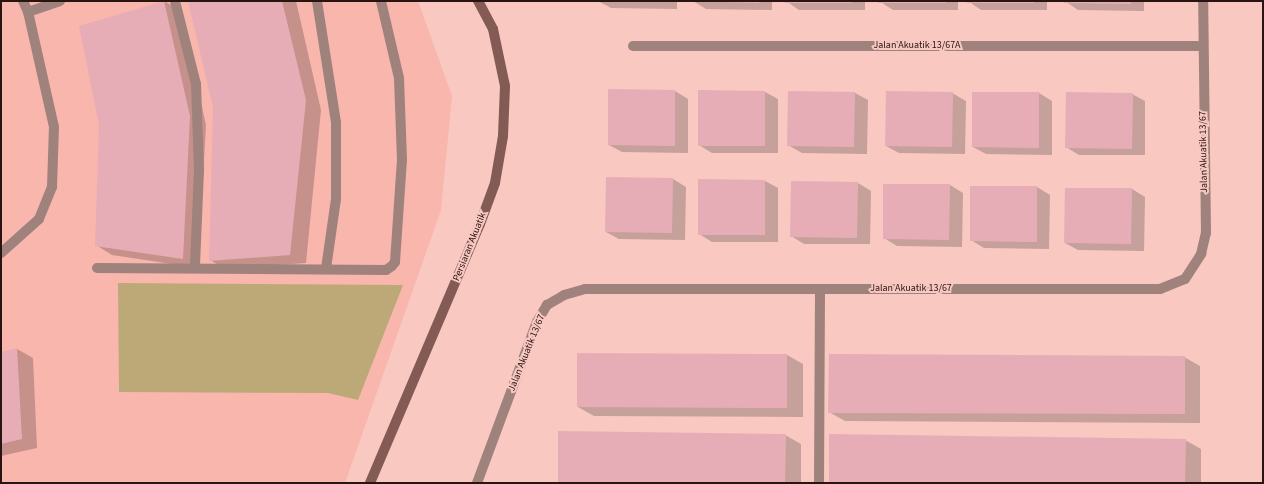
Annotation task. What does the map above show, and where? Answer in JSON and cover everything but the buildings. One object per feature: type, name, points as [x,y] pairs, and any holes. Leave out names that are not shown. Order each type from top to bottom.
[{"type":"street","points":[[1,253],[40,219],[52,187],[54,127],[28,12],[23,1]]},
{"type":"street","points":[[28,12],[60,1]]},
{"type":"street","points":[[175,1],[196,84],[199,170],[195,268]]},
{"type":"street","points":[[317,1],[336,122],[336,199],[326,268]]},
{"type":"street","points":[[96,268],[326,268],[386,270],[395,262],[402,160],[399,78],[381,1]]},
{"type":"street","name":"Persiaran Akuatik","points":[[370,483],[480,224],[495,183],[503,136],[505,86],[493,29],[478,1]]},
{"type":"street","name":"Jalan Akuatik 13/67","points":[[477,483],[537,322],[548,305],[564,295],[585,289],[1160,289],[1185,279],[1201,254],[1206,233],[1202,46],[1203,1]]},
{"type":"street","name":"Jalan Akuatik 13/67A","points":[[633,46],[1202,46]]},
{"type":"street","points":[[819,483],[820,289]]},
{"type":"shaded area","points":[[1,1],[418,1],[452,96],[441,210],[345,483],[1,483]]},
{"type":"shaded area","points":[[118,283],[403,285],[358,400],[328,393],[119,392]]}]
